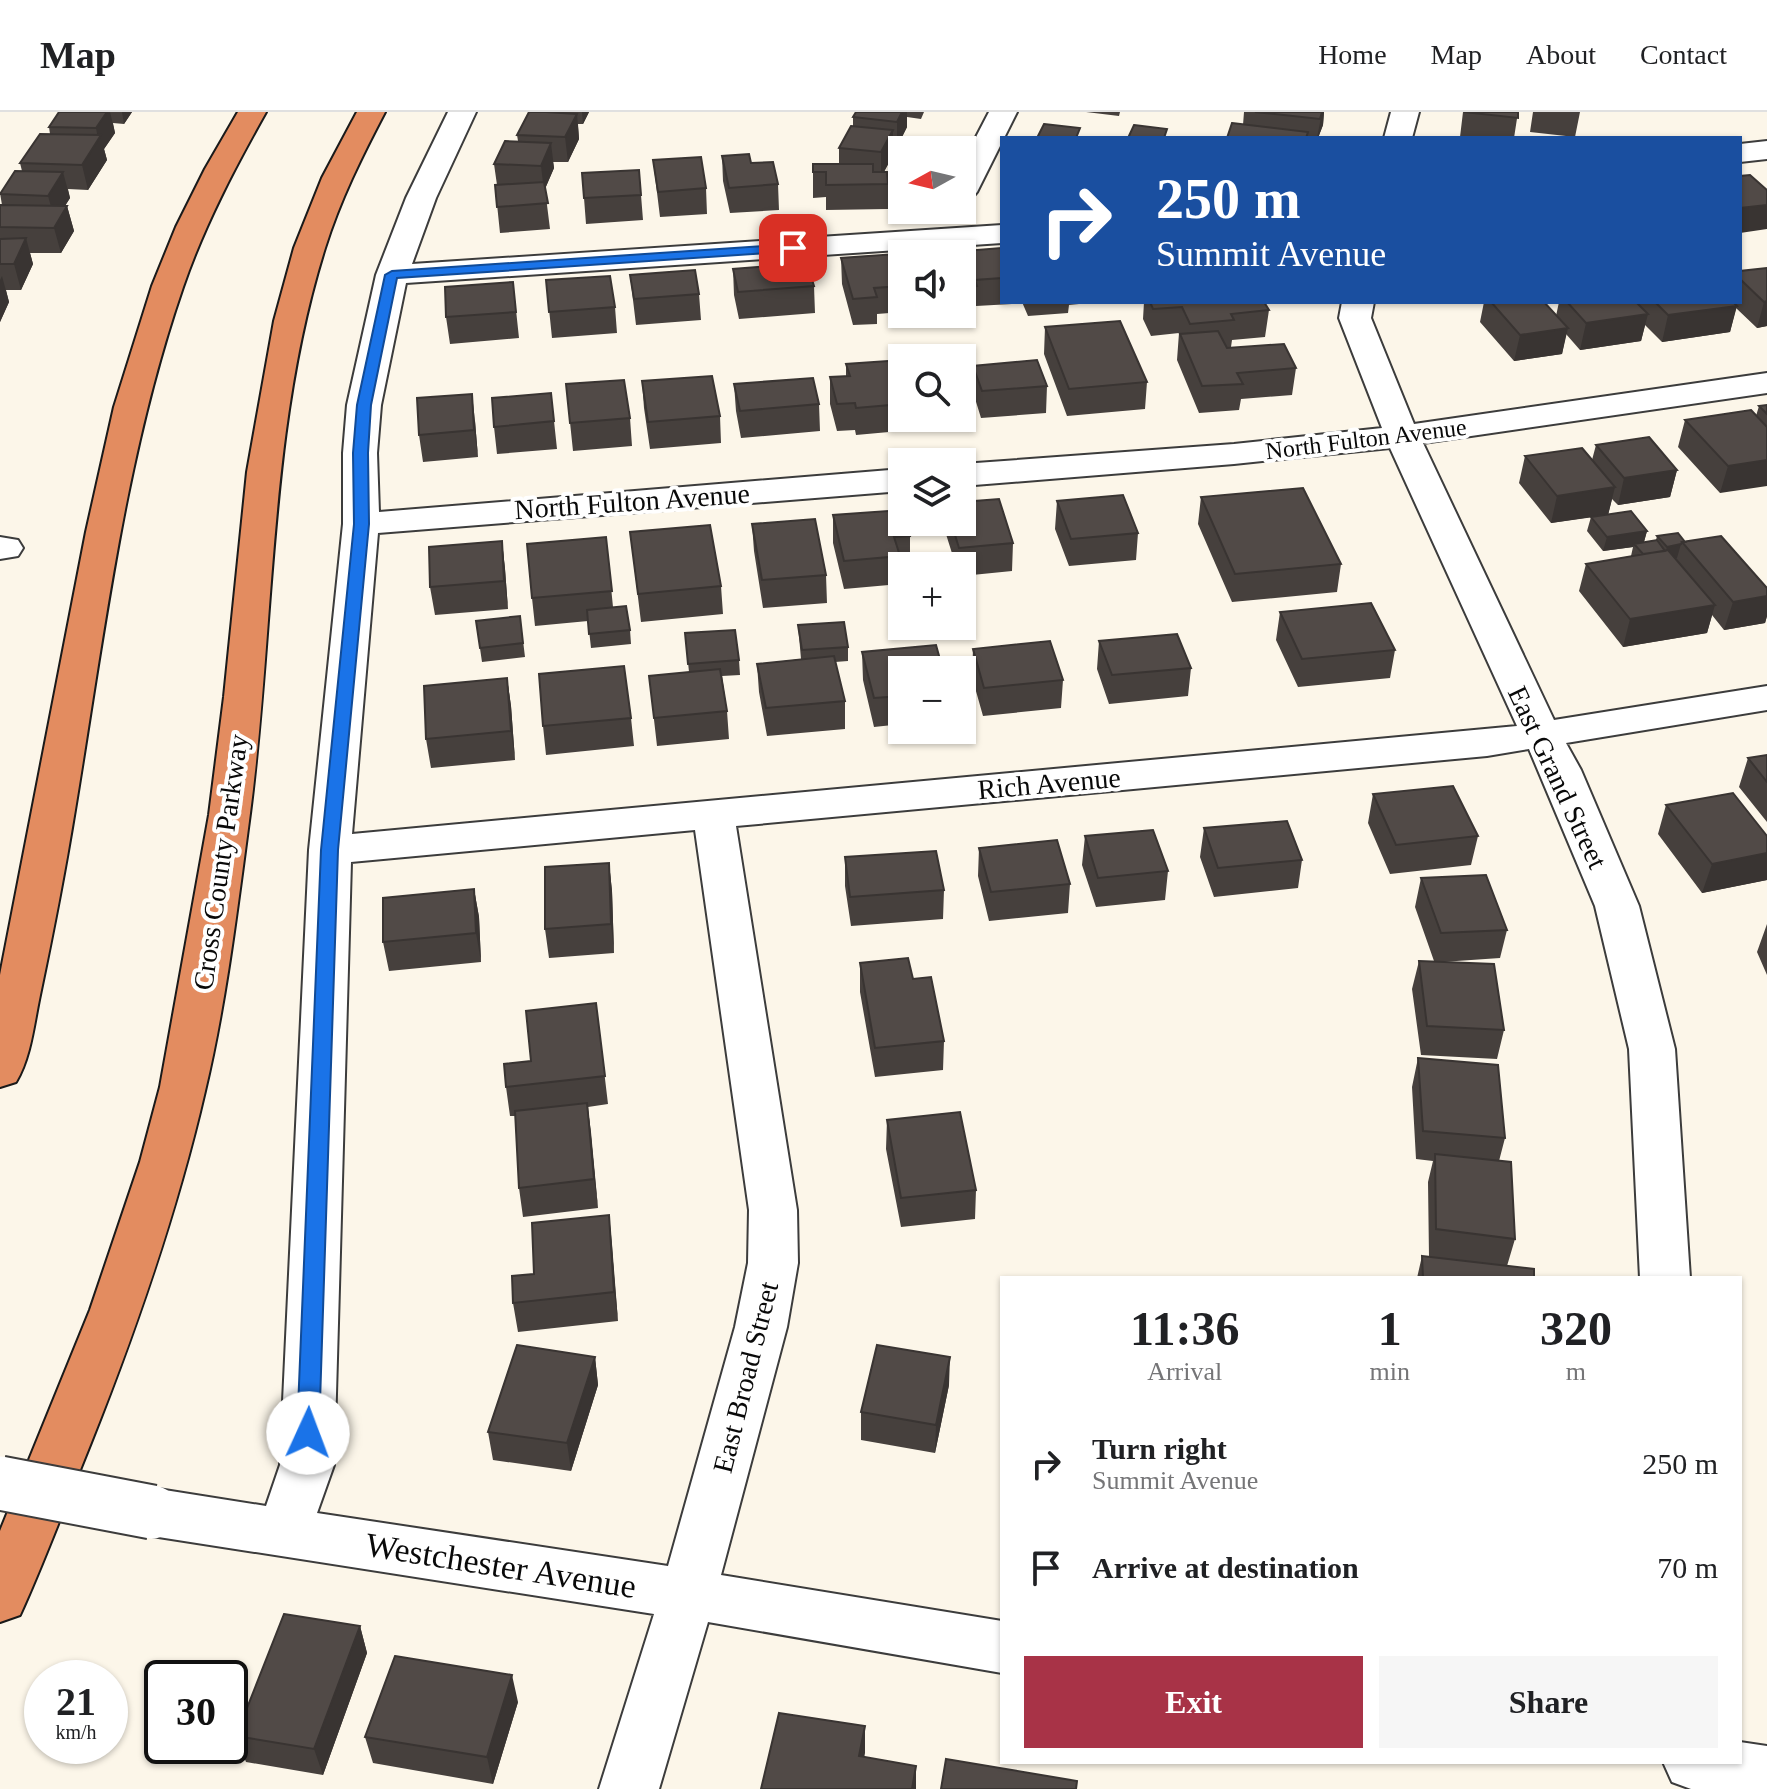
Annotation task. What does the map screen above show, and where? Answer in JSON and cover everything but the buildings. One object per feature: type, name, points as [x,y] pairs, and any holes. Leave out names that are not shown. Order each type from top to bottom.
[{"type":"highway","points":[[0,1070],[34,915],[112,484],[138,375],[164,290],[192,222],[222,161],[252,112]]},
{"type":"highway","name":"Cross County Parkway","points":[[0,1597],[138,1250],[184,1079],[197,1016],[236,759],[270,445],[284,349],[300,283],[323,213],[349,151],[371,112]]},
{"type":"street","points":[[284,1531],[307,1465],[330,850],[361,524],[360,453],[364,405],[392,275],[421,198],[462,112]]},
{"type":"street","points":[[976,165],[1003,112]]},
{"type":"street","points":[[1399,136],[1405,112]]},
{"type":"street","points":[[1742,153],[1767,150]]},
{"type":"street","points":[[392,275],[951,224],[1000,234]]},
{"type":"street","name":"East Grand Street","points":[[1358,304],[1355,318],[1402,436],[1519,692],[1544,735],[1617,906],[1652,1049],[1665,1276]]},
{"type":"street","name":"North Fulton Avenue","points":[[976,474],[1234,454],[1402,436],[1767,383]]},
{"type":"street","name":"North Fulton Avenue","points":[[361,524],[888,481]]},
{"type":"street","name":"Rich Avenue","points":[[330,850],[1487,743],[1767,698]]},
{"type":"street","name":"East Broad Street","points":[[629,1789],[688,1594],[761,1327],[773,1263],[773,1210],[713,814]]},
{"type":"street","name":"Westchester Avenue","points":[[0,1483],[152,1512],[688,1594],[1000,1647]]},
{"type":"street","points":[[1700,1769],[1767,1774]]},
{"type":"route","points":[[308,1433],[330,850],[361,524],[360,453],[364,405],[392,275],[793,248]]}]
